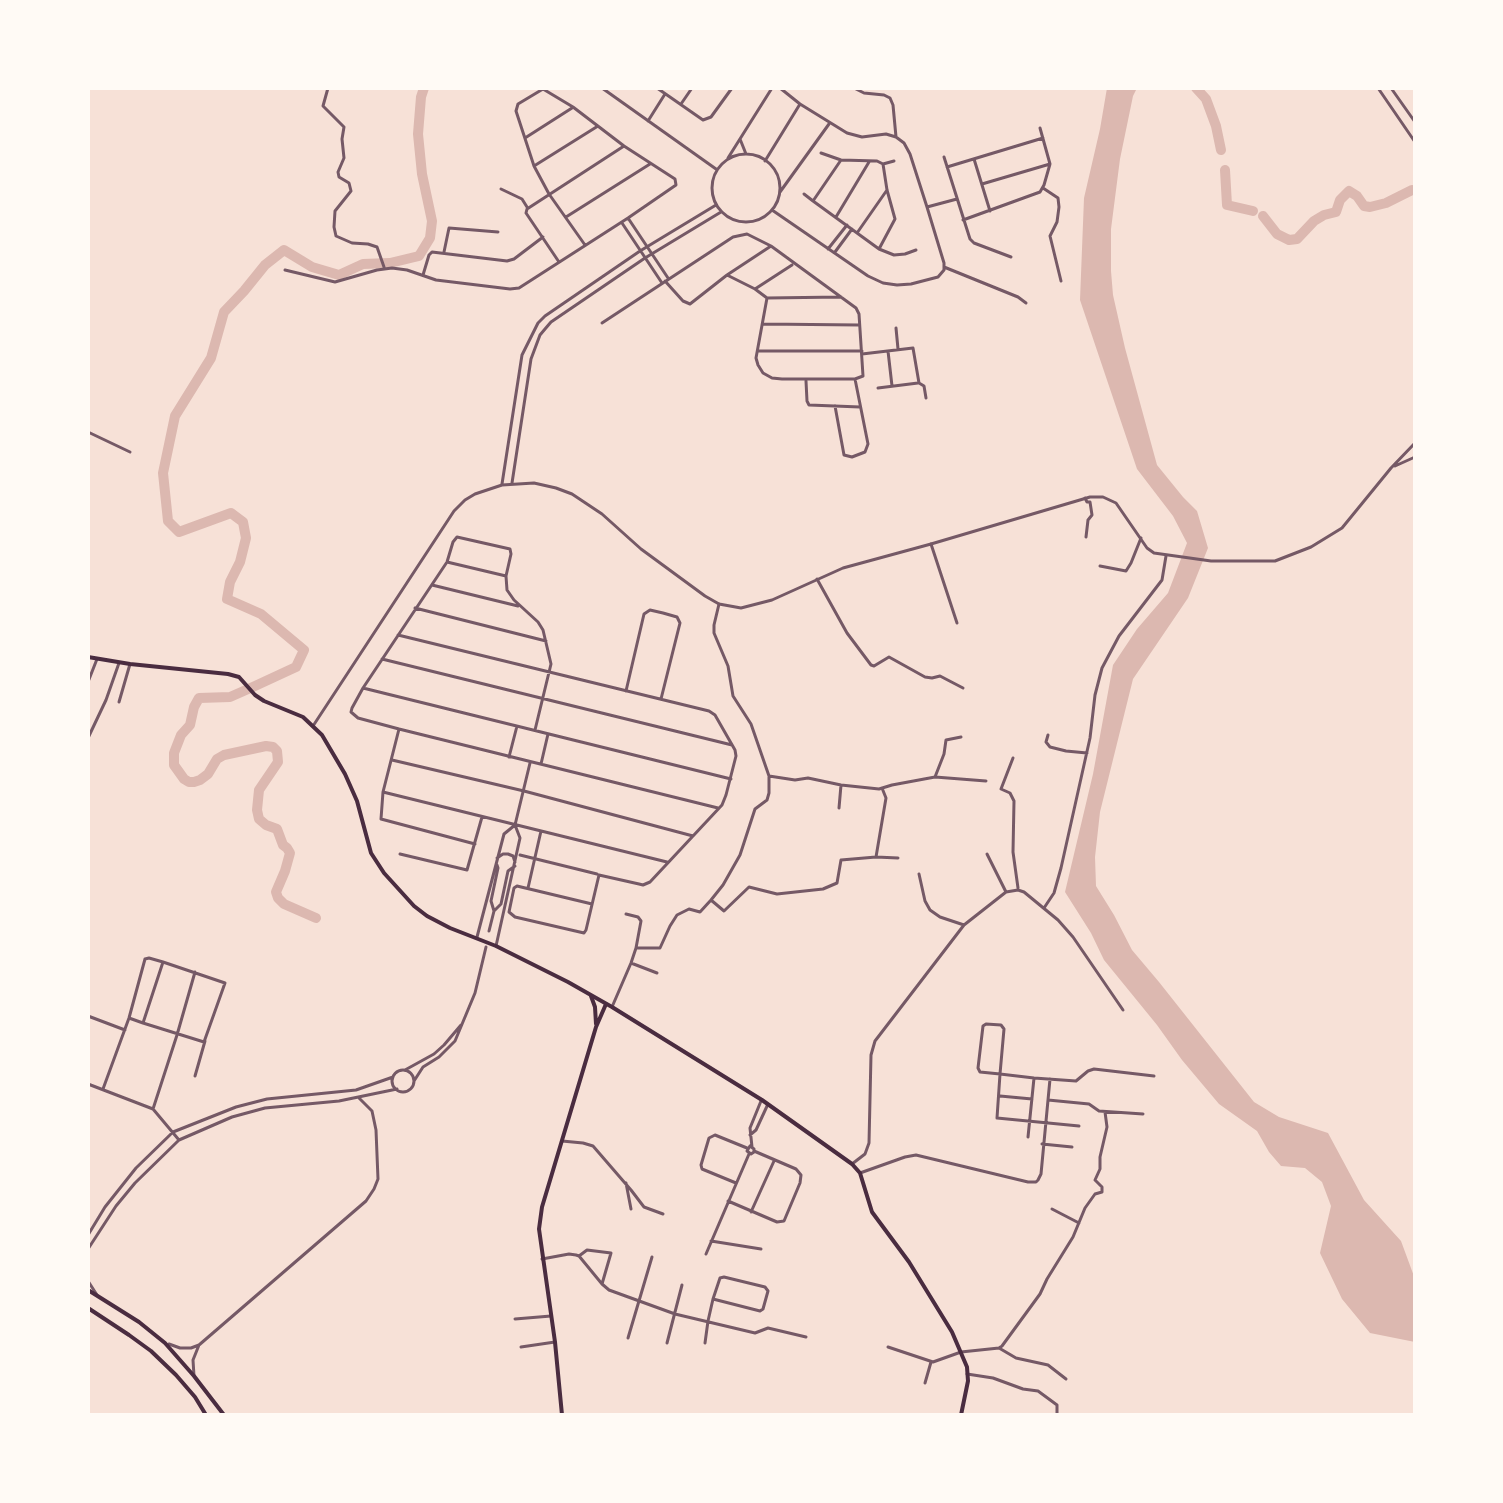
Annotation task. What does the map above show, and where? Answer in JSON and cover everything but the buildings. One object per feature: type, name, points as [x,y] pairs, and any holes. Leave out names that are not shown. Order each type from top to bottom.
[{"type":"main road","points":[[88,657],[228,674],[243,681],[264,701],[303,717],[331,748],[345,774],[357,801],[371,853],[407,900],[423,914],[496,946],[609,1005],[762,1100],[852,1164],[860,1173],[872,1212],[930,1294],[961,1352],[967,1367],[967,1389],[961,1415]]},
{"type":"main road","points":[[591,996],[596,1027]]},
{"type":"main road","points":[[562,1415],[539,1229],[542,1207],[596,1027],[609,1005]]},
{"type":"main road","points":[[88,1290],[139,1322],[165,1343],[224,1415]]},
{"type":"main road","points":[[88,1308],[151,1351],[195,1397],[206,1415]]},
{"type":"main road","points":[[195,1397],[205,1389]]},
{"type":"street","points":[[328,88],[323,106],[344,127],[344,158],[338,172],[339,177],[349,183],[351,191],[335,211],[336,236],[352,243],[375,246],[384,267]]},
{"type":"street","points":[[602,88],[717,170]]},
{"type":"street","points":[[659,88],[700,119],[709,119],[732,88]]},
{"type":"street","points":[[680,105],[692,88]]},
{"type":"street","points":[[772,88],[726,161],[717,170],[713,181],[712,194],[716,205],[729,218],[747,222],[772,210],[780,193],[829,124]]},
{"type":"street","points":[[772,210],[868,276],[890,284],[904,285],[938,277],[942,273],[944,267],[907,148],[896,137],[886,134],[857,136],[847,133],[829,124],[780,88]]},
{"type":"street","points":[[854,88],[864,93],[887,96],[892,101],[896,137]]},
{"type":"street","points":[[1378,88],[1415,142]]},
{"type":"street","points":[[1391,88],[1415,122]]},
{"type":"street","points":[[285,270],[335,282],[384,267],[436,280],[515,289],[523,287],[676,185],[675,179],[545,89],[516,108],[534,166],[549,194],[585,245]]},
{"type":"street","points":[[648,121],[665,94]]},
{"type":"street","points":[[765,161],[800,104]]},
{"type":"street","points":[[525,138],[573,107]]},
{"type":"street","points":[[534,166],[598,126]]},
{"type":"street","points":[[963,220],[1037,195],[1043,188],[1050,164],[1040,128]]},
{"type":"street","points":[[947,167],[1043,138]]},
{"type":"street","points":[[740,139],[747,155]]},
{"type":"street","points":[[559,262],[526,213],[528,208],[624,146]]},
{"type":"street","points":[[821,153],[841,160],[877,161],[883,164],[894,161]]},
{"type":"street","points":[[726,161],[747,155],[765,161],[774,170],[780,193]]},
{"type":"street","points":[[944,157],[967,235],[974,243],[1011,257]]},
{"type":"street","points":[[974,159],[990,211]]},
{"type":"street","points":[[813,201],[841,160]]},
{"type":"street","points":[[836,217],[869,162]]},
{"type":"street","points":[[566,217],[650,164]]},
{"type":"street","points":[[879,249],[895,219],[883,164]]},
{"type":"street","points":[[982,184],[1050,164]]},
{"type":"street","points":[[1043,188],[1058,198],[1057,222],[1050,243],[1061,281]]},
{"type":"street","points":[[501,189],[522,199],[528,208]]},
{"type":"street","points":[[857,233],[887,190]]},
{"type":"street","points":[[804,194],[879,249],[894,255],[916,250]]},
{"type":"street","points":[[927,207],[957,199]]},
{"type":"street","points":[[502,485],[522,355],[533,330],[545,316],[647,246],[716,205]]},
{"type":"street","points":[[512,483],[531,359],[540,335],[551,322],[645,258],[721,212]]},
{"type":"street","points":[[628,218],[665,281]]},
{"type":"street","points":[[621,222],[645,258],[688,304],[771,246]]},
{"type":"street","points":[[828,249],[847,225]]},
{"type":"street","points":[[444,252],[450,227],[498,232]]},
{"type":"street","points":[[834,253],[852,229]]},
{"type":"street","points":[[602,323],[738,235],[753,235],[858,311],[862,378],[777,379],[768,376],[758,365],[767,298]]},
{"type":"street","points":[[423,276],[430,253],[435,251],[507,261],[543,237]]},
{"type":"street","points":[[1415,241],[1415,267]]},
{"type":"street","points":[[755,289],[794,264]]},
{"type":"street","points":[[944,267],[1026,303]]},
{"type":"street","points":[[727,275],[767,298],[841,297]]},
{"type":"street","points":[[763,324],[859,325]]},
{"type":"street","points":[[896,328],[898,349]]},
{"type":"street","points":[[758,351],[914,349],[919,383]]},
{"type":"street","points":[[888,351],[892,386]]},
{"type":"street","points":[[806,379],[807,403],[860,407]]},
{"type":"street","points":[[835,406],[843,453],[850,458],[865,452],[868,448],[855,379]]},
{"type":"street","points":[[878,388],[919,383],[924,386],[926,398]]},
{"type":"street","points":[[88,432],[130,452]]},
{"type":"street","points":[[313,726],[454,511],[475,494],[502,485],[545,485],[572,494],[602,514],[641,549],[719,604],[741,608],[782,596],[843,568],[1085,498],[1103,497],[1116,503],[1150,551],[1211,561],[1275,561],[1322,542],[1342,528],[1415,443]]},
{"type":"street","points":[[1391,468],[1415,457]]},
{"type":"street","points":[[1085,498],[1090,503],[1092,515],[1088,520],[1086,537]]},
{"type":"street","points":[[535,730],[551,659],[541,626],[507,590],[510,549],[457,537],[447,562],[363,688],[352,708],[354,716],[719,808]]},
{"type":"street","points":[[1100,566],[1126,571],[1141,538]]},
{"type":"street","points":[[931,544],[957,623]]},
{"type":"street","points":[[1044,908],[1054,893],[1061,868],[1087,753],[1095,695],[1106,657],[1159,585],[1169,556]]},
{"type":"street","points":[[447,562],[506,576]]},
{"type":"street","points":[[817,579],[840,622],[871,665],[889,657],[925,677],[940,676],[963,688]]},
{"type":"street","points":[[432,585],[520,606]]},
{"type":"street","points":[[636,948],[660,948],[677,915],[689,909],[700,912],[711,900],[740,855],[755,809],[768,797],[769,776],[751,724],[733,696],[728,666],[714,633],[719,604]]},
{"type":"street","points":[[415,608],[546,641]]},
{"type":"street","points":[[626,691],[644,614],[650,610],[680,619],[661,699]]},
{"type":"street","points":[[398,635],[713,712],[733,745],[736,756],[724,801],[650,882],[643,885],[520,855]]},
{"type":"street","points":[[88,682],[97,659]]},
{"type":"street","points":[[382,659],[733,745]]},
{"type":"street","points":[[88,738],[119,663]]},
{"type":"street","points":[[119,702],[130,664]]},
{"type":"street","points":[[363,688],[731,779]]},
{"type":"street","points":[[509,757],[517,726]]},
{"type":"street","points":[[399,729],[383,792],[380,816],[383,821],[475,844]]},
{"type":"street","points":[[541,764],[548,734]]},
{"type":"street","points":[[1048,735],[1046,742],[1050,747],[1087,753]]},
{"type":"street","points":[[935,777],[946,740],[961,737]]},
{"type":"street","points":[[1013,758],[1001,789],[1010,793],[1014,801],[1013,852],[1018,890]]},
{"type":"street","points":[[392,760],[693,836]]},
{"type":"street","points":[[496,946],[520,838],[515,825],[531,763]]},
{"type":"street","points":[[769,776],[795,780],[808,778],[870,789],[935,777],[986,781]]},
{"type":"street","points":[[839,808],[841,785]]},
{"type":"street","points":[[876,857],[886,798],[882,788]]},
{"type":"street","points":[[383,792],[668,863]]},
{"type":"street","points":[[400,854],[467,870],[482,817]]},
{"type":"street","points":[[477,938],[504,834],[515,825]]},
{"type":"street","points":[[528,888],[541,831]]},
{"type":"street","points":[[497,860],[508,854],[513,856],[515,864]]},
{"type":"street","points":[[987,854],[1006,892]]},
{"type":"street","points":[[711,900],[724,911],[749,887],[777,894],[823,889],[837,883],[841,860],[898,858]]},
{"type":"street","points":[[489,931],[494,911],[491,901],[497,860]]},
{"type":"street","points":[[494,911],[501,904],[508,871],[515,864]]},
{"type":"street","points":[[919,874],[925,901],[933,914],[964,925]]},
{"type":"street","points":[[592,904],[517,886],[509,912],[512,916],[584,933],[586,930],[599,875]]},
{"type":"street","points":[[852,1164],[865,1154],[869,1143],[873,1045],[964,925],[1006,892],[1018,890],[1028,894],[1058,920],[1123,1010]]},
{"type":"street","points":[[609,1005],[636,948],[641,919],[626,914]]},
{"type":"street","points":[[88,1249],[116,1206],[179,1140],[247,1112],[359,1098],[397,1089],[406,1091],[412,1087],[423,1067],[453,1044],[475,993],[486,947]]},
{"type":"street","points":[[103,1089],[129,1018],[145,959],[149,958],[223,982],[225,986],[195,1076]]},
{"type":"street","points":[[143,1023],[163,962]]},
{"type":"street","points":[[631,963],[657,973]]},
{"type":"street","points":[[153,1109],[195,972]]},
{"type":"street","points":[[88,1016],[125,1030]]},
{"type":"street","points":[[129,1018],[201,1043],[205,1041]]},
{"type":"street","points":[[397,1089],[393,1084],[396,1072],[434,1054],[466,1018]]},
{"type":"street","points":[[1079,1126],[997,1118],[998,1096],[1000,1074],[1004,1029],[1001,1025],[984,1024],[980,1072],[1000,1074],[1034,1078],[1076,1081],[1094,1069],[1154,1076]]},
{"type":"street","points":[[405,1070],[412,1074],[414,1081]]},
{"type":"street","points":[[88,1235],[105,1207],[136,1168],[173,1132],[236,1107],[267,1099],[347,1092],[393,1077]]},
{"type":"street","points":[[1028,1137],[1034,1078]]},
{"type":"street","points":[[860,1173],[916,1155],[1032,1183],[1040,1177],[1050,1079]]},
{"type":"street","points":[[88,1084],[153,1109],[179,1140]]},
{"type":"street","points":[[998,1096],[1032,1099]]},
{"type":"street","points":[[165,1343],[180,1348],[199,1345],[372,1194],[378,1179],[376,1130],[372,1111],[359,1098]]},
{"type":"street","points":[[706,1254],[751,1149],[750,1128],[762,1100]]},
{"type":"street","points":[[1048,1100],[1089,1104],[1095,1110],[1105,1112],[1143,1114]]},
{"type":"street","points":[[750,1135],[756,1130],[768,1104]]},
{"type":"street","points":[[999,1348],[1040,1294],[1073,1237],[1085,1208],[1095,1194],[1100,1194],[1102,1189],[1095,1180],[1100,1169],[1107,1127],[1105,1112]]},
{"type":"street","points":[[728,1201],[777,1222],[784,1221],[801,1175],[796,1169],[751,1149],[715,1135],[709,1138],[702,1169],[736,1183]]},
{"type":"street","points":[[562,1141],[593,1146],[645,1209],[663,1214]]},
{"type":"street","points":[[1042,1144],[1072,1147]]},
{"type":"street","points":[[751,1212],[775,1160]]},
{"type":"street","points":[[136,1168],[144,1175]]},
{"type":"street","points":[[626,1183],[631,1209]]},
{"type":"street","points":[[1052,1209],[1079,1223]]},
{"type":"street","points":[[711,1241],[761,1249]]},
{"type":"street","points":[[579,1256],[587,1250],[611,1253],[602,1284]]},
{"type":"street","points":[[542,1259],[569,1254],[579,1256],[602,1284],[614,1293],[675,1314],[755,1333],[768,1328],[806,1337]]},
{"type":"street","points":[[628,1338],[652,1257]]},
{"type":"street","points":[[705,1343],[713,1299],[722,1277],[765,1287],[768,1291],[760,1311],[713,1299]]},
{"type":"street","points":[[88,1281],[97,1295]]},
{"type":"street","points":[[667,1343],[682,1285]]},
{"type":"street","points":[[515,1319],[551,1316]]},
{"type":"street","points":[[521,1347],[555,1342]]},
{"type":"street","points":[[194,1376],[193,1360],[199,1345]]},
{"type":"street","points":[[888,1347],[931,1362],[961,1352],[999,1348],[1016,1358],[1048,1365],[1066,1379]]},
{"type":"street","points":[[925,1383],[931,1362]]},
{"type":"street","points":[[967,1374],[1038,1391],[1057,1405],[1057,1415]]},
{"type":"shaded area","points":[[1107,88],[1137,88],[1120,159],[1111,229],[1113,295],[1157,465],[1197,511],[1208,548],[1188,598],[1133,679],[1100,812],[1095,857],[1096,886],[1132,950],[1254,1102],[1279,1117],[1328,1133],[1364,1200],[1401,1241],[1415,1279],[1415,1342],[1370,1333],[1342,1299],[1320,1253],[1331,1206],[1322,1182],[1305,1168],[1281,1166],[1257,1131],[1219,1104],[1104,960],[1065,892],[1093,774],[1113,665],[1137,629],[1168,593],[1187,543],[1173,516],[1137,469],[1080,300],[1084,198]]},
{"type":"waterway","points":[[316,918],[284,904],[276,892],[290,853],[277,829],[259,819],[257,810],[259,790],[278,762],[277,751],[266,746],[224,755],[217,759],[208,774],[194,782],[184,779],[174,765],[174,753],[181,735],[190,725],[199,698],[230,697],[255,686],[296,667],[304,650],[261,614],[227,599],[246,538],[243,522],[231,513],[179,532],[168,521],[163,473],[175,416],[211,358],[224,312],[265,265],[284,250],[312,267],[339,275],[363,264],[390,263],[419,256],[430,238],[432,221],[422,174],[418,134],[424,88]]},
{"type":"waterway","points":[[1196,88],[1206,99],[1221,150]]},
{"type":"waterway","points":[[1225,170],[1227,205],[1253,211]]},
{"type":"waterway","points":[[1263,216],[1277,234],[1289,240],[1297,239],[1314,221],[1336,212],[1340,200],[1349,191],[1364,206],[1370,207],[1412,190]]}]
